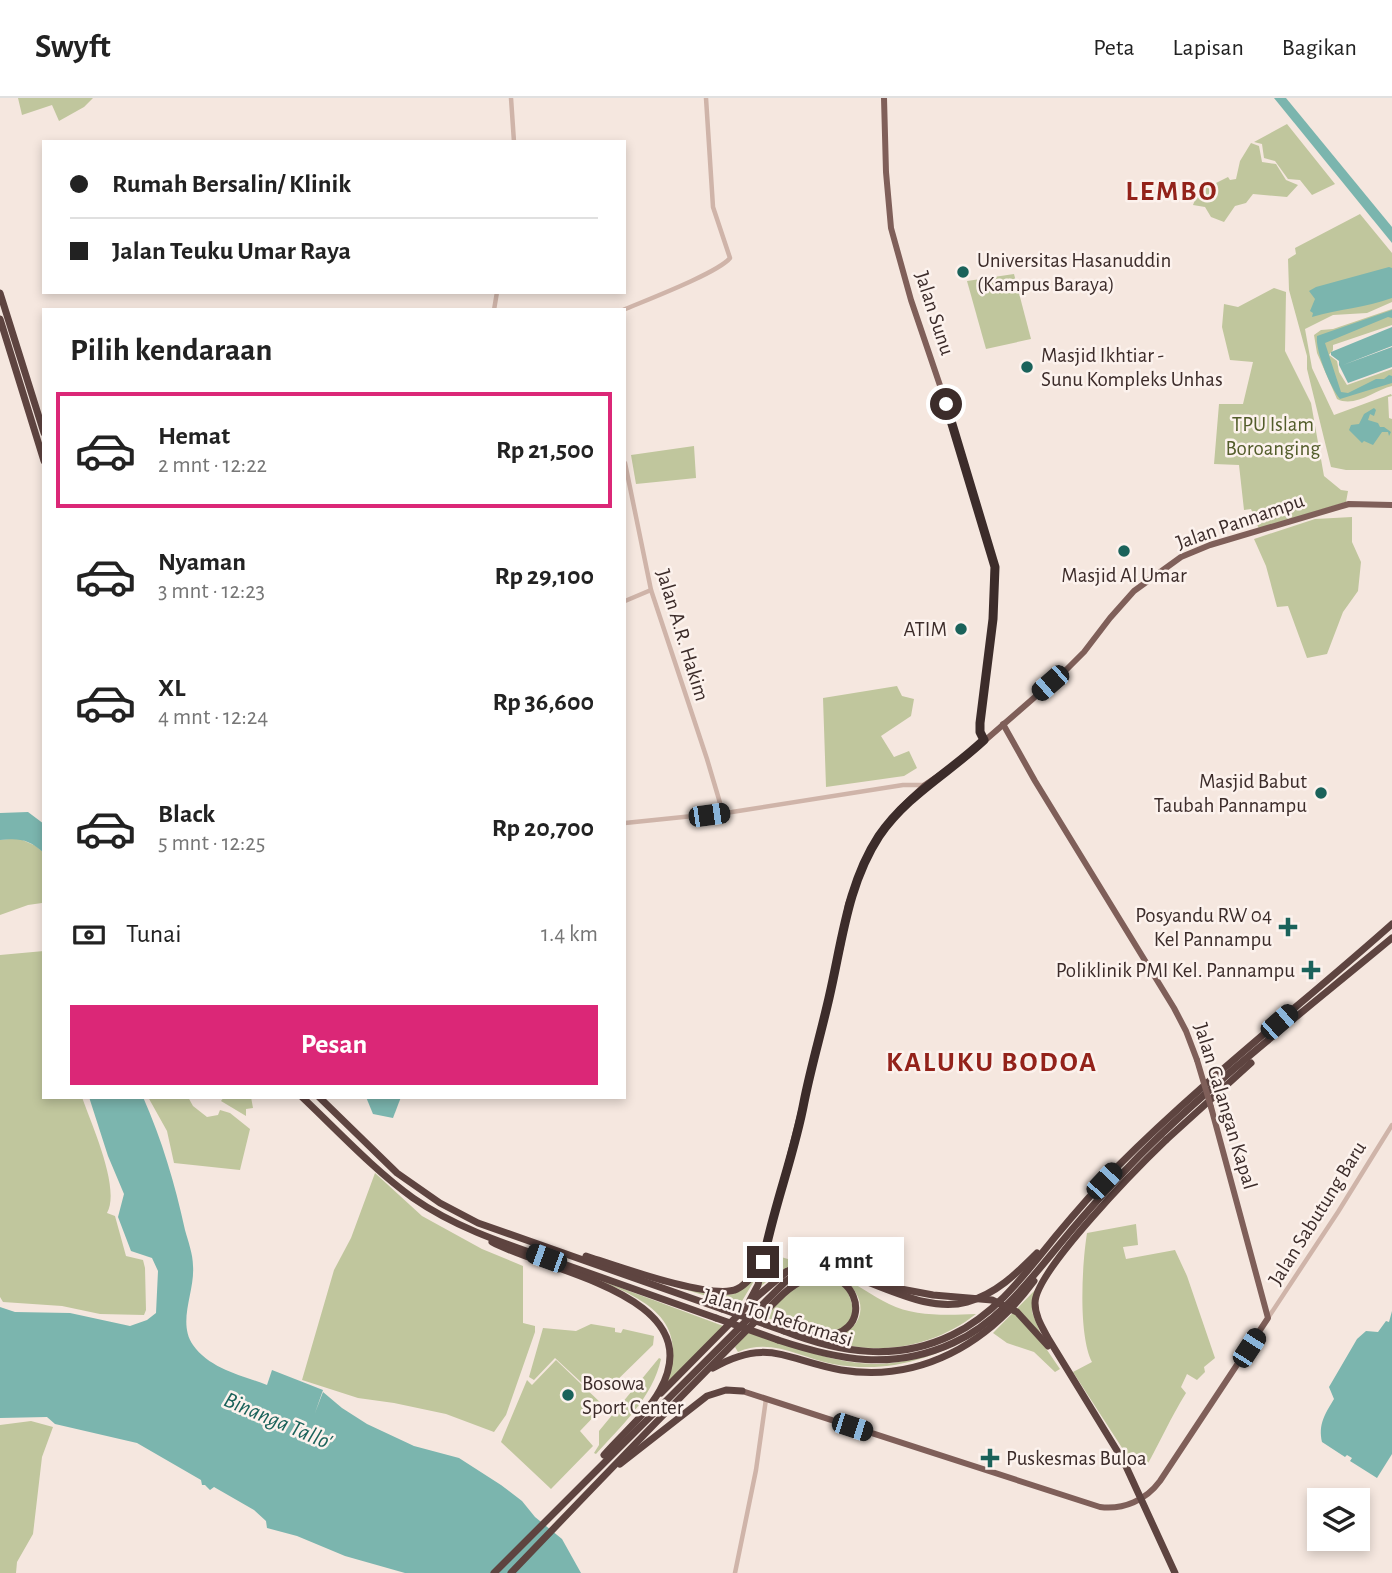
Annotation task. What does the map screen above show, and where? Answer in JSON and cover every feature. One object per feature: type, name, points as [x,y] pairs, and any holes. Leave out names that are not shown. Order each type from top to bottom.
[{"type":"highway","points":[[0,294],[42,427]]},
{"type":"highway","points":[[0,319],[42,455]]},
{"type":"highway","name":"Jalan Tol Reformasi","points":[[321,1099],[397,1173],[440,1203],[478,1223],[826,1346],[863,1352],[900,1351],[936,1342],[967,1327],[996,1305],[1019,1282],[1116,1168],[1172,1115],[1392,924]]},
{"type":"highway","name":"Jalan Tol Reformasi","points":[[304,1099],[371,1163],[413,1197],[466,1228],[778,1340],[844,1358],[901,1359],[940,1349],[971,1335],[1001,1310],[1119,1177],[1165,1132],[1392,937]]},
{"type":"highway","points":[[1175,1573],[1124,1462],[1040,1323],[1035,1303],[1037,1294],[1050,1271],[1106,1202],[1166,1140],[1342,980]]},
{"type":"highway","points":[[478,1223],[651,1276],[713,1292],[736,1290],[750,1279],[763,1262]]},
{"type":"highway","points":[[494,1573],[794,1276],[809,1270],[825,1270],[913,1300],[962,1303],[1003,1285],[1065,1225]]},
{"type":"highway","points":[[703,1374],[727,1360],[755,1351],[766,1351],[832,1368],[862,1372],[904,1369],[943,1358],[976,1341],[1006,1315],[1075,1226]]},
{"type":"highway","points":[[466,1228],[502,1247],[621,1293],[653,1315],[668,1339],[670,1353],[666,1376],[659,1392],[582,1483]]},
{"type":"highway","points":[[735,1318],[758,1286],[763,1262]]},
{"type":"highway","points":[[646,1408],[735,1318],[786,1272],[800,1265],[815,1264],[831,1265],[901,1289],[933,1296],[981,1298],[1002,1303],[1032,1326],[1085,1397]]},
{"type":"highway","points":[[511,1573],[784,1293],[806,1278],[830,1276],[841,1281],[853,1296],[856,1307],[854,1319],[838,1334],[827,1337],[785,1331]]},
{"type":"highway","points":[[603,1478],[707,1396],[726,1391],[742,1391]]},
{"type":"main road","name":"Jalan Sunu","points":[[884,98],[891,228],[911,300],[995,562],[993,619],[980,723],[980,732],[987,738]]},
{"type":"main road","name":"Jalan Pannampu","points":[[763,1262],[804,1102],[851,896],[878,837],[900,809],[925,785],[966,757],[1084,652],[1134,591],[1181,557],[1210,545],[1341,506],[1370,503],[1392,505]]},
{"type":"main road","name":"Jalan Galangan Kapal","points":[[1000,727],[1181,1020],[1197,1059],[1268,1318]]},
{"type":"main road","points":[[742,1391],[1100,1507],[1116,1507],[1138,1500],[1160,1482],[1268,1318]]},
{"type":"street","points":[[511,98],[514,140]]},
{"type":"street","points":[[626,309],[708,273],[726,264],[730,258],[713,207],[706,98]]},
{"type":"street","name":"Jalan A.R. Hakim","points":[[626,468],[651,590],[723,813]]},
{"type":"street","points":[[626,601],[651,590]]},
{"type":"street","points":[[626,823],[723,813],[904,785],[925,785]]},
{"type":"street","name":"Jalan Sabutung Baru","points":[[1268,1318],[1302,1269],[1392,1125]]},
{"type":"street","points":[[735,1573],[756,1471],[766,1399]]},
{"type":"green space","points":[[18,98],[93,98],[84,107],[59,121],[52,105],[22,115]]},
{"type":"green space","points":[[1287,124],[1335,184],[1312,195],[1300,180],[1288,179],[1275,161],[1264,158],[1262,144],[1254,142]]},
{"type":"green space","points":[[1251,143],[1259,146],[1262,162],[1276,164],[1286,180],[1298,185],[1287,197],[1253,194],[1246,203],[1235,206],[1224,222],[1211,217],[1205,207],[1193,205],[1198,192],[1228,177],[1230,180],[1236,179],[1240,161]]},
{"type":"green space","points":[[1360,214],[1392,253],[1392,302],[1367,313],[1333,315],[1305,329],[1312,368],[1334,415],[1391,394],[1392,396],[1388,397],[1389,418],[1392,419],[1392,470],[1346,470],[1331,467],[1307,369],[1307,356],[1289,290],[1288,259],[1296,254],[1295,248]]},
{"type":"green space","points":[[1014,274],[1031,339],[986,349],[967,281]]},
{"type":"green space","name":"TPU Islam Boroanging","points":[[1274,288],[1286,292],[1285,351],[1311,403],[1324,476],[1341,490],[1348,491],[1346,502],[1259,529],[1251,509],[1244,510],[1239,465],[1214,464],[1219,404],[1243,404],[1253,362],[1230,360],[1222,327],[1224,304],[1238,307]]},
{"type":"green space","points":[[1392,309],[1392,325],[1333,345],[1329,355],[1337,361],[1339,372],[1347,385],[1392,369],[1392,386],[1358,400],[1337,399],[1317,353],[1314,335],[1321,330],[1333,329]]},
{"type":"green space","points":[[694,446],[696,478],[636,484],[631,455]]},
{"type":"green space","name":"TPU Islam Boroanging","points":[[1352,517],[1352,542],[1361,562],[1358,591],[1343,612],[1327,654],[1307,658],[1288,606],[1277,607],[1266,566],[1254,539],[1315,519]]},
{"type":"green space","points":[[897,686],[902,696],[914,699],[911,716],[881,736],[894,757],[909,751],[917,768],[904,776],[826,787],[823,698]]},
{"type":"green space","points":[[18,838],[42,851],[42,903],[0,915],[0,840]]},
{"type":"green space","points":[[42,951],[42,1099],[83,1099],[108,1172],[110,1202],[107,1213],[115,1216],[126,1256],[143,1260],[144,1315],[100,1314],[62,1306],[3,1302],[0,1297],[0,955]]},
{"type":"green space","points":[[149,1099],[189,1099],[193,1106],[207,1117],[218,1115],[220,1110],[230,1113],[250,1129],[240,1170],[174,1163],[167,1131]]},
{"type":"green space","points":[[251,1099],[253,1108],[246,1109],[246,1116],[221,1101]]},
{"type":"green space","points":[[375,1173],[422,1216],[482,1249],[523,1266],[523,1323],[535,1326],[535,1332],[506,1415],[494,1432],[446,1414],[358,1398],[302,1380],[334,1270],[351,1238]]},
{"type":"green space","points":[[1136,1224],[1138,1245],[1123,1247],[1126,1259],[1175,1250],[1187,1276],[1215,1358],[1204,1367],[1205,1372],[1197,1380],[1187,1374],[1181,1387],[1186,1393],[1146,1467],[1134,1452],[1126,1454],[1073,1372],[1092,1362],[1083,1317],[1087,1233]]},
{"type":"green space","points":[[771,1254],[798,1262],[780,1271],[761,1286]]},
{"type":"green space","points":[[641,1276],[725,1295],[734,1294],[751,1279],[754,1281],[739,1306]]},
{"type":"green space","points":[[818,1276],[840,1284],[850,1298],[854,1315],[840,1332],[814,1333],[764,1317],[797,1284]]},
{"type":"green space","points":[[841,1277],[899,1308],[932,1314],[976,1314],[942,1334],[905,1346],[866,1348],[828,1340],[850,1330],[860,1314],[857,1295]]},
{"type":"green space","points":[[594,1278],[726,1327],[666,1383],[672,1361],[672,1343],[667,1327],[658,1314],[645,1304]]},
{"type":"green space","points":[[1036,1289],[1032,1312],[1047,1350],[1060,1369],[1055,1372],[1034,1352],[1007,1343],[993,1333]]},
{"type":"green space","points":[[591,1324],[615,1328],[615,1332],[621,1333],[623,1329],[654,1336],[653,1345],[606,1391],[590,1376],[582,1383],[555,1358],[534,1380],[529,1377],[543,1328],[576,1331]]},
{"type":"green space","points":[[748,1332],[827,1357],[868,1364],[908,1360],[979,1333],[944,1350],[909,1362],[853,1367],[774,1348],[750,1348],[738,1352],[735,1347]]},
{"type":"green space","points":[[659,1358],[661,1359],[657,1373],[644,1398],[616,1433],[594,1453],[599,1445],[599,1431]]},
{"type":"green space","points":[[556,1360],[604,1406],[580,1431],[593,1446],[551,1489],[501,1442],[527,1380],[532,1385]]},
{"type":"green space","points":[[31,1421],[53,1427],[42,1457],[33,1534],[17,1562],[16,1573],[0,1573],[0,1425]]},
{"type":"water","points":[[1274,98],[1286,98],[1392,227],[1392,243]]},
{"type":"water","points":[[1392,268],[1392,298],[1312,317],[1313,313],[1310,311],[1315,299],[1309,291]]},
{"type":"water","points":[[1392,310],[1392,318],[1388,317],[1325,343],[1341,392],[1348,393],[1376,379],[1392,376],[1392,383],[1340,399],[1324,368],[1317,336]]},
{"type":"water","points":[[1392,327],[1392,346],[1343,365],[1392,347],[1392,367],[1348,383],[1339,361],[1331,352]]},
{"type":"water","points":[[1374,408],[1374,416],[1370,414],[1368,420],[1391,432],[1389,436],[1388,432],[1382,432],[1373,445],[1364,441],[1362,443],[1349,430],[1351,425],[1359,424],[1364,414]]},
{"type":"water","points":[[28,812],[42,822],[42,852],[24,840],[0,840],[0,813]]},
{"type":"water","name":"Binanga Tallo'","points":[[90,1099],[144,1099],[167,1162],[193,1261],[186,1317],[188,1336],[200,1353],[217,1366],[267,1385],[272,1370],[323,1390],[315,1413],[323,1392],[367,1424],[414,1446],[459,1458],[522,1501],[535,1517],[562,1539],[581,1573],[405,1573],[345,1556],[297,1536],[267,1528],[266,1521],[254,1510],[214,1487],[210,1490],[202,1485],[201,1480],[137,1443],[55,1424],[47,1417],[0,1418],[0,1307],[15,1312],[70,1313],[130,1326],[147,1320],[156,1313],[158,1271],[152,1258],[131,1251],[118,1217],[124,1194],[108,1156]]},
{"type":"water","points":[[367,1099],[400,1099],[393,1118],[373,1114]]},
{"type":"water","points":[[1392,1311],[1392,1454],[1377,1478],[1350,1461],[1352,1458],[1347,1455],[1345,1457],[1322,1442],[1321,1430],[1325,1414],[1334,1399],[1329,1387],[1357,1339],[1366,1331],[1378,1332],[1386,1321],[1389,1322]]},
{"type":"place","name":"Universitas Hasanuddin (Kampus Baraya)","points":[[963,272]]},
{"type":"place","name":"Masjid Ikhtiar - Sunu Kompleks Unhas","points":[[1027,367]]},
{"type":"place","name":"Masjid Al Umar","points":[[1124,551]]},
{"type":"place","name":"ATIM","points":[[961,629]]},
{"type":"place","name":"Masjid Babut Taubah Pannampu","points":[[1321,793]]},
{"type":"place","name":"Posyandu RW 04 Kel Pannampu","points":[[1288,927]]},
{"type":"place","name":"Poliklinik PMI Kel. Pannampu","points":[[1311,970]]},
{"type":"place","name":"Bosowa Sport Center","points":[[568,1395]]},
{"type":"place","name":"Puskesmas Buloa","points":[[990,1458]]},
{"type":"district","name":"LEMBO","points":[[1172,190]]},
{"type":"district","name":"KALUKU BODOA","points":[[992,1061]]},
{"type":"route","points":[[763,1262],[819,1040],[848,904],[867,856],[878,837],[908,800],[966,757],[984,740],[980,723],[993,619],[995,567],[946,404]]}]
